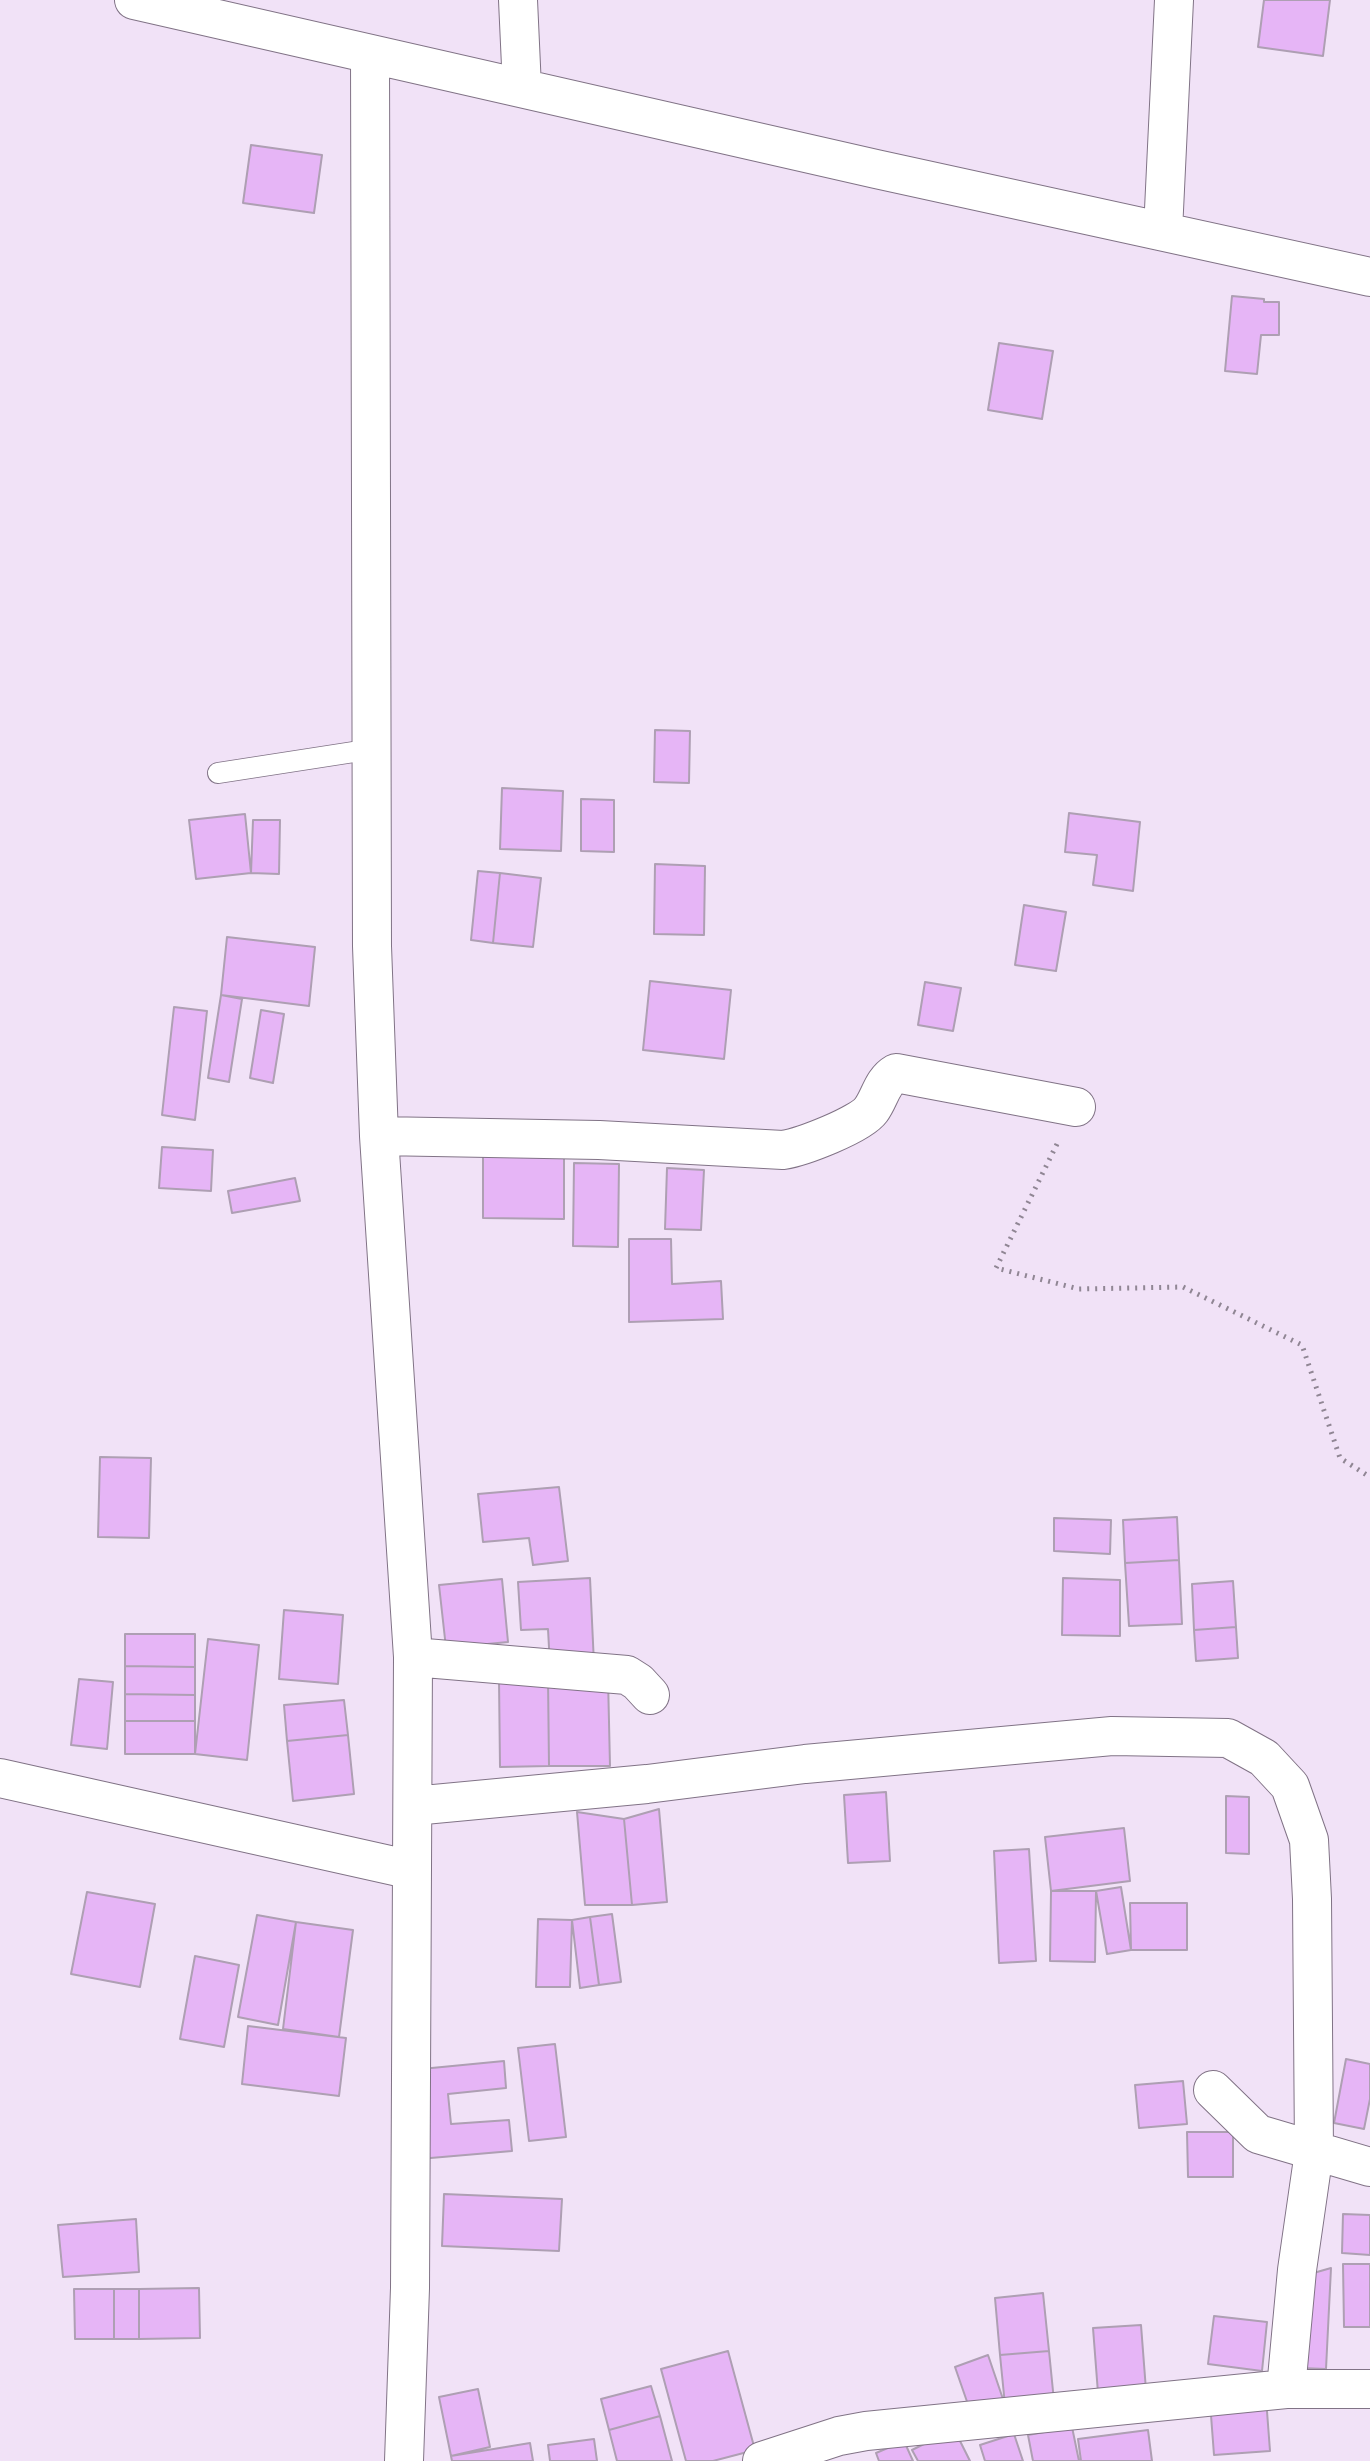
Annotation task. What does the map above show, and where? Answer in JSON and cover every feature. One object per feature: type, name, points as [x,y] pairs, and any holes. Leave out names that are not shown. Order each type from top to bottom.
[{"type":"street","points":[[134,0],[876,169],[1370,277]]},
{"type":"street","points":[[518,0],[522,88]]},
{"type":"street","points":[[1163,231],[1174,0]]},
{"type":"street","points":[[370,54],[373,960],[379,1136],[413,1657],[410,2288],[404,2461]]},
{"type":"street","points":[[379,1136],[599,1140],[783,1150],[808,1145],[867,1114],[888,1079],[896,1073],[1076,1107]]},
{"type":"street","points":[[413,1657],[627,1675],[650,1695]]},
{"type":"street","points":[[413,1806],[647,1784],[805,1764],[1112,1736],[1228,1738],[1264,1758],[1290,1786],[1309,1840],[1312,1899],[1314,2152],[1297,2270],[1286,2389]]},
{"type":"street","points":[[0,1778],[412,1870]]},
{"type":"street","points":[[1213,2090],[1258,2134],[1370,2167]]},
{"type":"street","points":[[762,2461],[839,2436],[866,2431],[1286,2389],[1370,2389]]},
{"type":"lane","points":[[218,773],[373,749]]},
{"type":"path","points":[[1076,1107],[996,1268],[1079,1289],[1183,1287],[1302,1345],[1340,1458],[1370,1477]]},
{"type":"building","points":[[1264,0],[1330,0],[1323,56],[1258,47]]},
{"type":"building","points":[[251,145],[322,155],[314,213],[243,203]]},
{"type":"building","points":[[1232,296],[1279,302],[1279,335],[1261,335],[1257,374],[1225,371]]},
{"type":"building","points":[[999,343],[1053,351],[1042,419],[988,410]]},
{"type":"building","points":[[655,730],[690,731],[689,783],[654,782]]},
{"type":"building","points":[[502,788],[563,791],[561,851],[500,849]]},
{"type":"building","points":[[581,799],[614,800],[614,852],[581,851]]},
{"type":"building","points":[[1069,813],[1140,822],[1133,891],[1093,885],[1097,855],[1065,852]]},
{"type":"building","points":[[245,814],[251,873],[196,879],[189,820]]},
{"type":"building","points":[[253,820],[280,820],[279,874],[251,873]]},
{"type":"building","points":[[655,864],[705,866],[704,935],[654,934]]},
{"type":"building","points":[[478,871],[500,873],[493,943],[471,940]]},
{"type":"building","points":[[500,873],[541,878],[533,947],[493,943]]},
{"type":"building","points":[[1024,905],[1066,912],[1056,971],[1015,965]]},
{"type":"building","points":[[227,937],[315,947],[309,1006],[221,995]]},
{"type":"building","points":[[650,981],[731,990],[724,1059],[643,1050]]},
{"type":"building","points":[[925,982],[961,988],[953,1031],[918,1025]]},
{"type":"building","points":[[221,995],[242,999],[229,1082],[208,1078]]},
{"type":"building","points":[[174,1007],[207,1011],[195,1120],[162,1115]]},
{"type":"building","points":[[261,1010],[284,1014],[273,1083],[250,1078]]},
{"type":"building","points":[[162,1147],[213,1150],[211,1191],[159,1188]]},
{"type":"building","points":[[483,1154],[564,1155],[564,1219],[483,1218]]},
{"type":"building","points":[[574,1163],[619,1164],[618,1247],[573,1246]]},
{"type":"building","points":[[667,1168],[704,1170],[701,1230],[665,1229]]},
{"type":"building","points":[[295,1178],[300,1201],[232,1213],[228,1191]]},
{"type":"building","points":[[629,1239],[671,1239],[672,1284],[721,1281],[723,1319],[629,1322]]},
{"type":"building","points":[[100,1457],[151,1458],[149,1538],[98,1537]]},
{"type":"building","points":[[559,1487],[568,1561],[533,1565],[529,1538],[483,1542],[478,1494]]},
{"type":"building","points":[[1177,1517],[1179,1560],[1125,1563],[1123,1520]]},
{"type":"building","points":[[1054,1518],[1111,1520],[1110,1554],[1054,1551]]},
{"type":"building","points":[[1179,1560],[1182,1624],[1129,1626],[1125,1563]]},
{"type":"building","points":[[590,1578],[594,1664],[550,1666],[548,1629],[521,1630],[518,1582]]},
{"type":"building","points":[[1063,1578],[1120,1580],[1120,1636],[1062,1635]]},
{"type":"building","points":[[502,1579],[508,1642],[446,1648],[439,1585]]},
{"type":"building","points":[[1233,1581],[1236,1627],[1194,1630],[1192,1584]]},
{"type":"building","points":[[284,1610],[343,1615],[338,1684],[279,1679]]},
{"type":"building","points":[[1236,1627],[1238,1658],[1196,1661],[1194,1630]]},
{"type":"building","points":[[125,1634],[195,1634],[195,1667],[125,1666]]},
{"type":"building","points":[[208,1639],[259,1645],[247,1760],[195,1754]]},
{"type":"building","points":[[125,1666],[195,1667],[195,1695],[125,1694]]},
{"type":"building","points":[[608,1678],[610,1766],[549,1766],[548,1679]]},
{"type":"building","points":[[79,1679],[113,1682],[107,1749],[71,1745]]},
{"type":"building","points":[[548,1679],[549,1766],[500,1767],[499,1680]]},
{"type":"building","points":[[125,1694],[195,1695],[195,1721],[125,1721]]},
{"type":"building","points":[[344,1700],[348,1735],[287,1741],[284,1705]]},
{"type":"building","points":[[125,1721],[195,1721],[195,1754],[125,1754]]},
{"type":"building","points":[[348,1735],[354,1794],[293,1801],[287,1741]]},
{"type":"building","points":[[886,1792],[890,1861],[848,1863],[844,1795]]},
{"type":"building","points":[[1226,1796],[1249,1797],[1249,1854],[1226,1853]]},
{"type":"building","points":[[659,1809],[667,1902],[632,1905],[624,1819]]},
{"type":"building","points":[[577,1812],[624,1819],[632,1905],[585,1905]]},
{"type":"building","points":[[1124,1828],[1130,1881],[1051,1891],[1045,1837]]},
{"type":"building","points":[[1029,1849],[1036,1961],[999,1963],[994,1851]]},
{"type":"building","points":[[1121,1887],[1131,1950],[1107,1954],[1096,1891]]},
{"type":"building","points":[[1051,1891],[1096,1891],[1095,1962],[1050,1961]]},
{"type":"building","points":[[87,1892],[155,1904],[140,1987],[71,1974]]},
{"type":"building","points":[[1130,1903],[1187,1903],[1187,1950],[1131,1950]]},
{"type":"building","points":[[612,1914],[621,1982],[599,1985],[590,1917]]},
{"type":"building","points":[[257,1915],[296,1922],[278,2025],[238,2017]]},
{"type":"building","points":[[590,1917],[599,1985],[580,1988],[572,1920]]},
{"type":"building","points":[[538,1919],[572,1920],[570,1987],[536,1987]]},
{"type":"building","points":[[296,1922],[353,1930],[339,2037],[283,2029]]},
{"type":"building","points":[[195,1956],[239,1965],[224,2047],[180,2039]]},
{"type":"building","points":[[248,2026],[346,2038],[339,2096],[242,2084]]},
{"type":"building","points":[[555,2044],[566,2137],[529,2141],[518,2048]]},
{"type":"building","points":[[1346,2059],[1370,2064],[1370,2099],[1364,2129],[1334,2123]]},
{"type":"building","points":[[504,2061],[506,2088],[448,2094],[451,2124],[509,2120],[512,2151],[419,2159],[411,2070]]},
{"type":"building","points":[[1183,2081],[1187,2124],[1139,2128],[1135,2085]]},
{"type":"building","points":[[1187,2132],[1233,2132],[1233,2177],[1188,2177]]},
{"type":"building","points":[[444,2194],[562,2199],[559,2251],[442,2246]]},
{"type":"building","points":[[1343,2214],[1370,2215],[1370,2255],[1342,2253]]},
{"type":"building","points":[[136,2219],[139,2272],[63,2277],[58,2225]]},
{"type":"building","points":[[1343,2264],[1370,2264],[1370,2327],[1344,2327]]},
{"type":"building","points":[[1331,2268],[1326,2369],[1300,2368],[1310,2274]]},
{"type":"building","points":[[199,2288],[200,2338],[139,2339],[139,2289]]},
{"type":"building","points":[[74,2289],[114,2289],[114,2339],[75,2339]]},
{"type":"building","points":[[114,2289],[139,2289],[139,2339],[114,2339]]},
{"type":"building","points":[[1043,2293],[1049,2351],[1000,2355],[995,2298]]},
{"type":"building","points":[[1214,2316],[1267,2322],[1262,2371],[1208,2364]]},
{"type":"building","points":[[1141,2325],[1146,2390],[1098,2393],[1093,2328]]},
{"type":"building","points":[[728,2351],[755,2450],[713,2461],[686,2461],[661,2369]]},
{"type":"building","points":[[1049,2351],[1054,2401],[1005,2405],[1000,2355]]},
{"type":"building","points":[[988,2355],[1005,2405],[972,2416],[955,2367]]},
{"type":"building","points":[[651,2386],[660,2416],[609,2430],[601,2399]]},
{"type":"building","points":[[478,2389],[490,2447],[451,2456],[439,2397]]},
{"type":"building","points":[[1266,2398],[1270,2451],[1214,2455],[1210,2402]]},
{"type":"building","points":[[660,2416],[672,2461],[617,2461],[609,2430]]},
{"type":"building","points":[[1072,2427],[1079,2461],[1033,2461],[1028,2435]]},
{"type":"building","points":[[954,2429],[970,2461],[918,2461],[912,2450]]},
{"type":"building","points":[[1148,2430],[1152,2461],[1081,2461],[1078,2439]]},
{"type":"building","points":[[1014,2434],[1023,2461],[985,2461],[980,2445]]},
{"type":"building","points":[[594,2439],[597,2461],[550,2461],[548,2445]]},
{"type":"building","points":[[904,2441],[913,2461],[879,2461],[876,2453]]},
{"type":"building","points":[[530,2443],[533,2461],[452,2461],[451,2456]]}]
